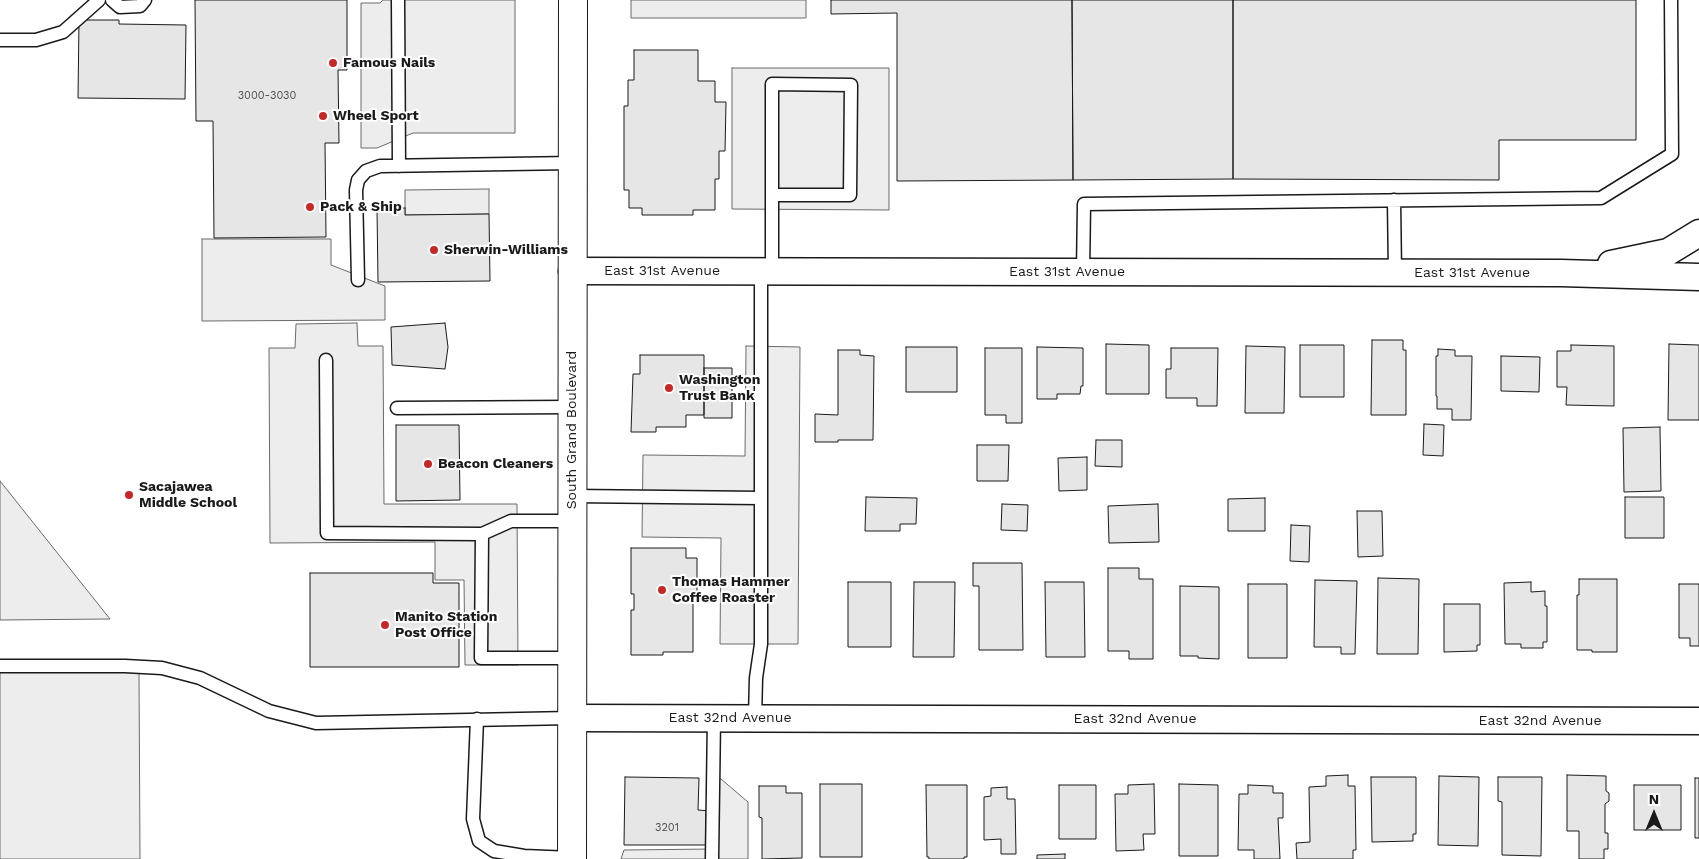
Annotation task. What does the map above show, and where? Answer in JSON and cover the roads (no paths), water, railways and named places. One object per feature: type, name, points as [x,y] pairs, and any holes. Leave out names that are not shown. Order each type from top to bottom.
[{"type":"main road","name":"South Grand Boulevard","points":[[572,858],[573,0]]},
{"type":"street","name":"East 31st Avenue","points":[[1561,274],[1668,252],[1699,232]]},
{"type":"street","name":"East 31st Avenue","points":[[572,271],[1395,273],[1699,277]]},
{"type":"street","name":"East 32nd Avenue","points":[[571,718],[1699,721]]},
{"type":"lane","points":[[0,40],[36,40],[63,32],[99,0]]},
{"type":"lane","points":[[112,0],[120,7],[140,6],[145,0]]},
{"type":"lane","points":[[398,0],[399,166]]},
{"type":"lane","points":[[1083,272],[1084,204],[1601,198],[1672,154],[1671,0]]},
{"type":"lane","points":[[755,718],[756,678],[761,644],[761,498],[766,272],[772,195],[772,84],[851,84],[850,195],[772,195]]},
{"type":"lane","points":[[358,280],[356,190],[358,180],[366,171],[380,166],[572,163]]},
{"type":"lane","points":[[1394,200],[1395,273]]},
{"type":"lane","points":[[326,360],[327,533],[482,534],[511,521],[572,508],[761,498]]},
{"type":"lane","points":[[397,408],[572,406]]},
{"type":"lane","points":[[482,534],[481,658],[572,658]]},
{"type":"lane","points":[[0,666],[125,666],[162,668],[200,678],[269,711],[316,723],[571,718]]},
{"type":"lane","points":[[712,859],[714,718]]},
{"type":"lane","points":[[477,720],[473,819],[479,841],[494,851],[524,856],[572,858]]},
{"type":"place","name":"Famous Nails","points":[[333,63]]},
{"type":"place","name":"Wheel Sport","points":[[323,116]]},
{"type":"place","name":"Pack & Ship","points":[[310,207]]},
{"type":"place","name":"Sherwin-Williams","points":[[434,250]]},
{"type":"place","name":"Washington Trust Bank","points":[[669,388]]},
{"type":"place","name":"Beacon Cleaners","points":[[428,464]]},
{"type":"place","name":"Sacajawea Middle School","points":[[129,495]]},
{"type":"place","name":"Thomas Hammer Coffee Roaster","points":[[662,590]]},
{"type":"place","name":"Manito Station Post Office","points":[[385,625]]}]
